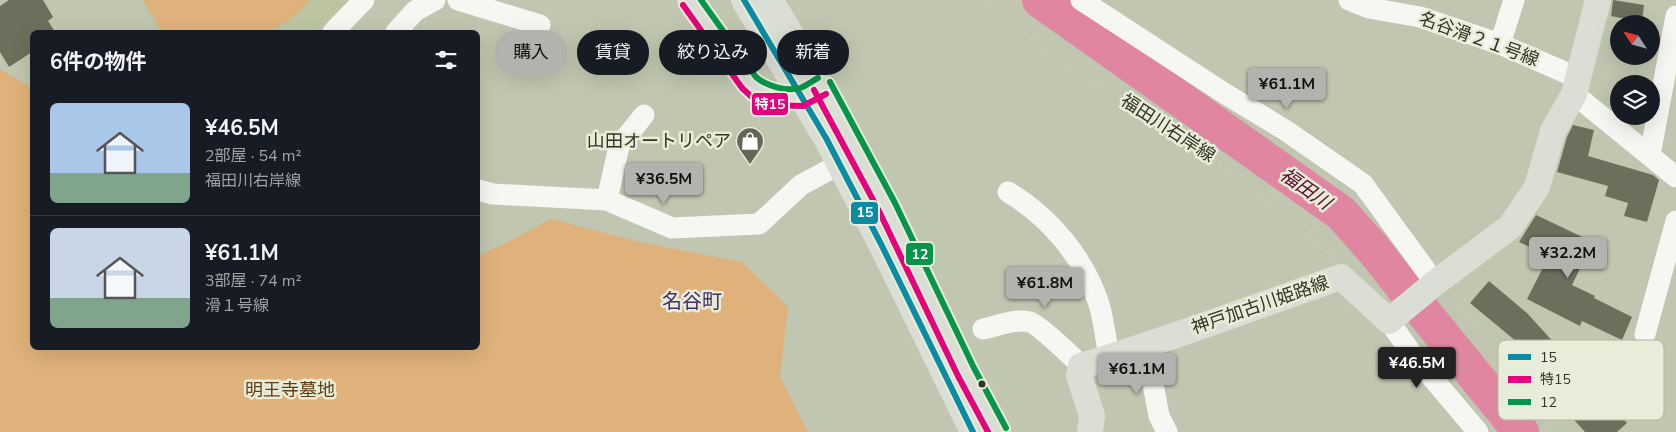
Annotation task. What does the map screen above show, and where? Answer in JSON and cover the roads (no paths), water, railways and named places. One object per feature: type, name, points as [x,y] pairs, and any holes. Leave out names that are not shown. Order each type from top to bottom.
[{"type":"main road","points":[[690,0],[749,83],[758,91],[772,96],[811,91]]},
{"type":"main road","points":[[744,0],[774,48],[811,91],[887,207],[966,372],[998,432]]},
{"type":"main road","points":[[770,0],[811,91],[840,164],[973,432]]},
{"type":"main road","points":[[1389,321],[1434,283],[1510,227],[1537,187],[1553,131],[1576,86],[1598,0]]},
{"type":"main road","name":"神戸加古川姫路線","points":[[1081,366],[1146,346],[1341,277],[1389,321]]},
{"type":"main road","points":[[1081,366],[1079,375],[1092,416],[1090,432]]},
{"type":"street","points":[[335,30],[364,0]]},
{"type":"street","points":[[398,30],[415,11],[435,0]]},
{"type":"street","points":[[458,0],[540,25]]},
{"type":"street","points":[[1081,0],[1284,130],[1363,184],[1434,283]]},
{"type":"street","name":"名谷滑２１号線","points":[[1349,0],[1369,8],[1410,7],[1420,17],[1500,44],[1576,86],[1676,177]]},
{"type":"street","points":[[1500,44],[1514,0]]},
{"type":"street","points":[[1650,155],[1676,16]]},
{"type":"street","points":[[607,200],[619,146],[644,115]]},
{"type":"street","points":[[480,191],[493,194],[607,200],[672,228],[759,224],[801,185],[840,164]]},
{"type":"street","points":[[1008,192],[1026,203],[1054,228],[1082,266],[1099,305],[1109,358]]},
{"type":"street","points":[[1645,334],[1676,221]]},
{"type":"street","points":[[983,329],[1019,321],[1032,322],[1081,366]]},
{"type":"street","points":[[1389,321],[1412,354],[1478,432]]},
{"type":"street","points":[[1146,346],[1160,416],[1166,432]]},
{"type":"waterway","name":"福田川","points":[[1040,0],[1341,213],[1374,250],[1498,404]]},
{"type":"waterway","name":"福田川","points":[[1511,420],[1521,432]]},
{"type":"place","name":"山田オートリペア","points":[[750,165]]},
{"type":"district","name":"名谷町","points":[[692,301]]},
{"type":"park label","name":"明王寺墓地","points":[[290,390]]}]
